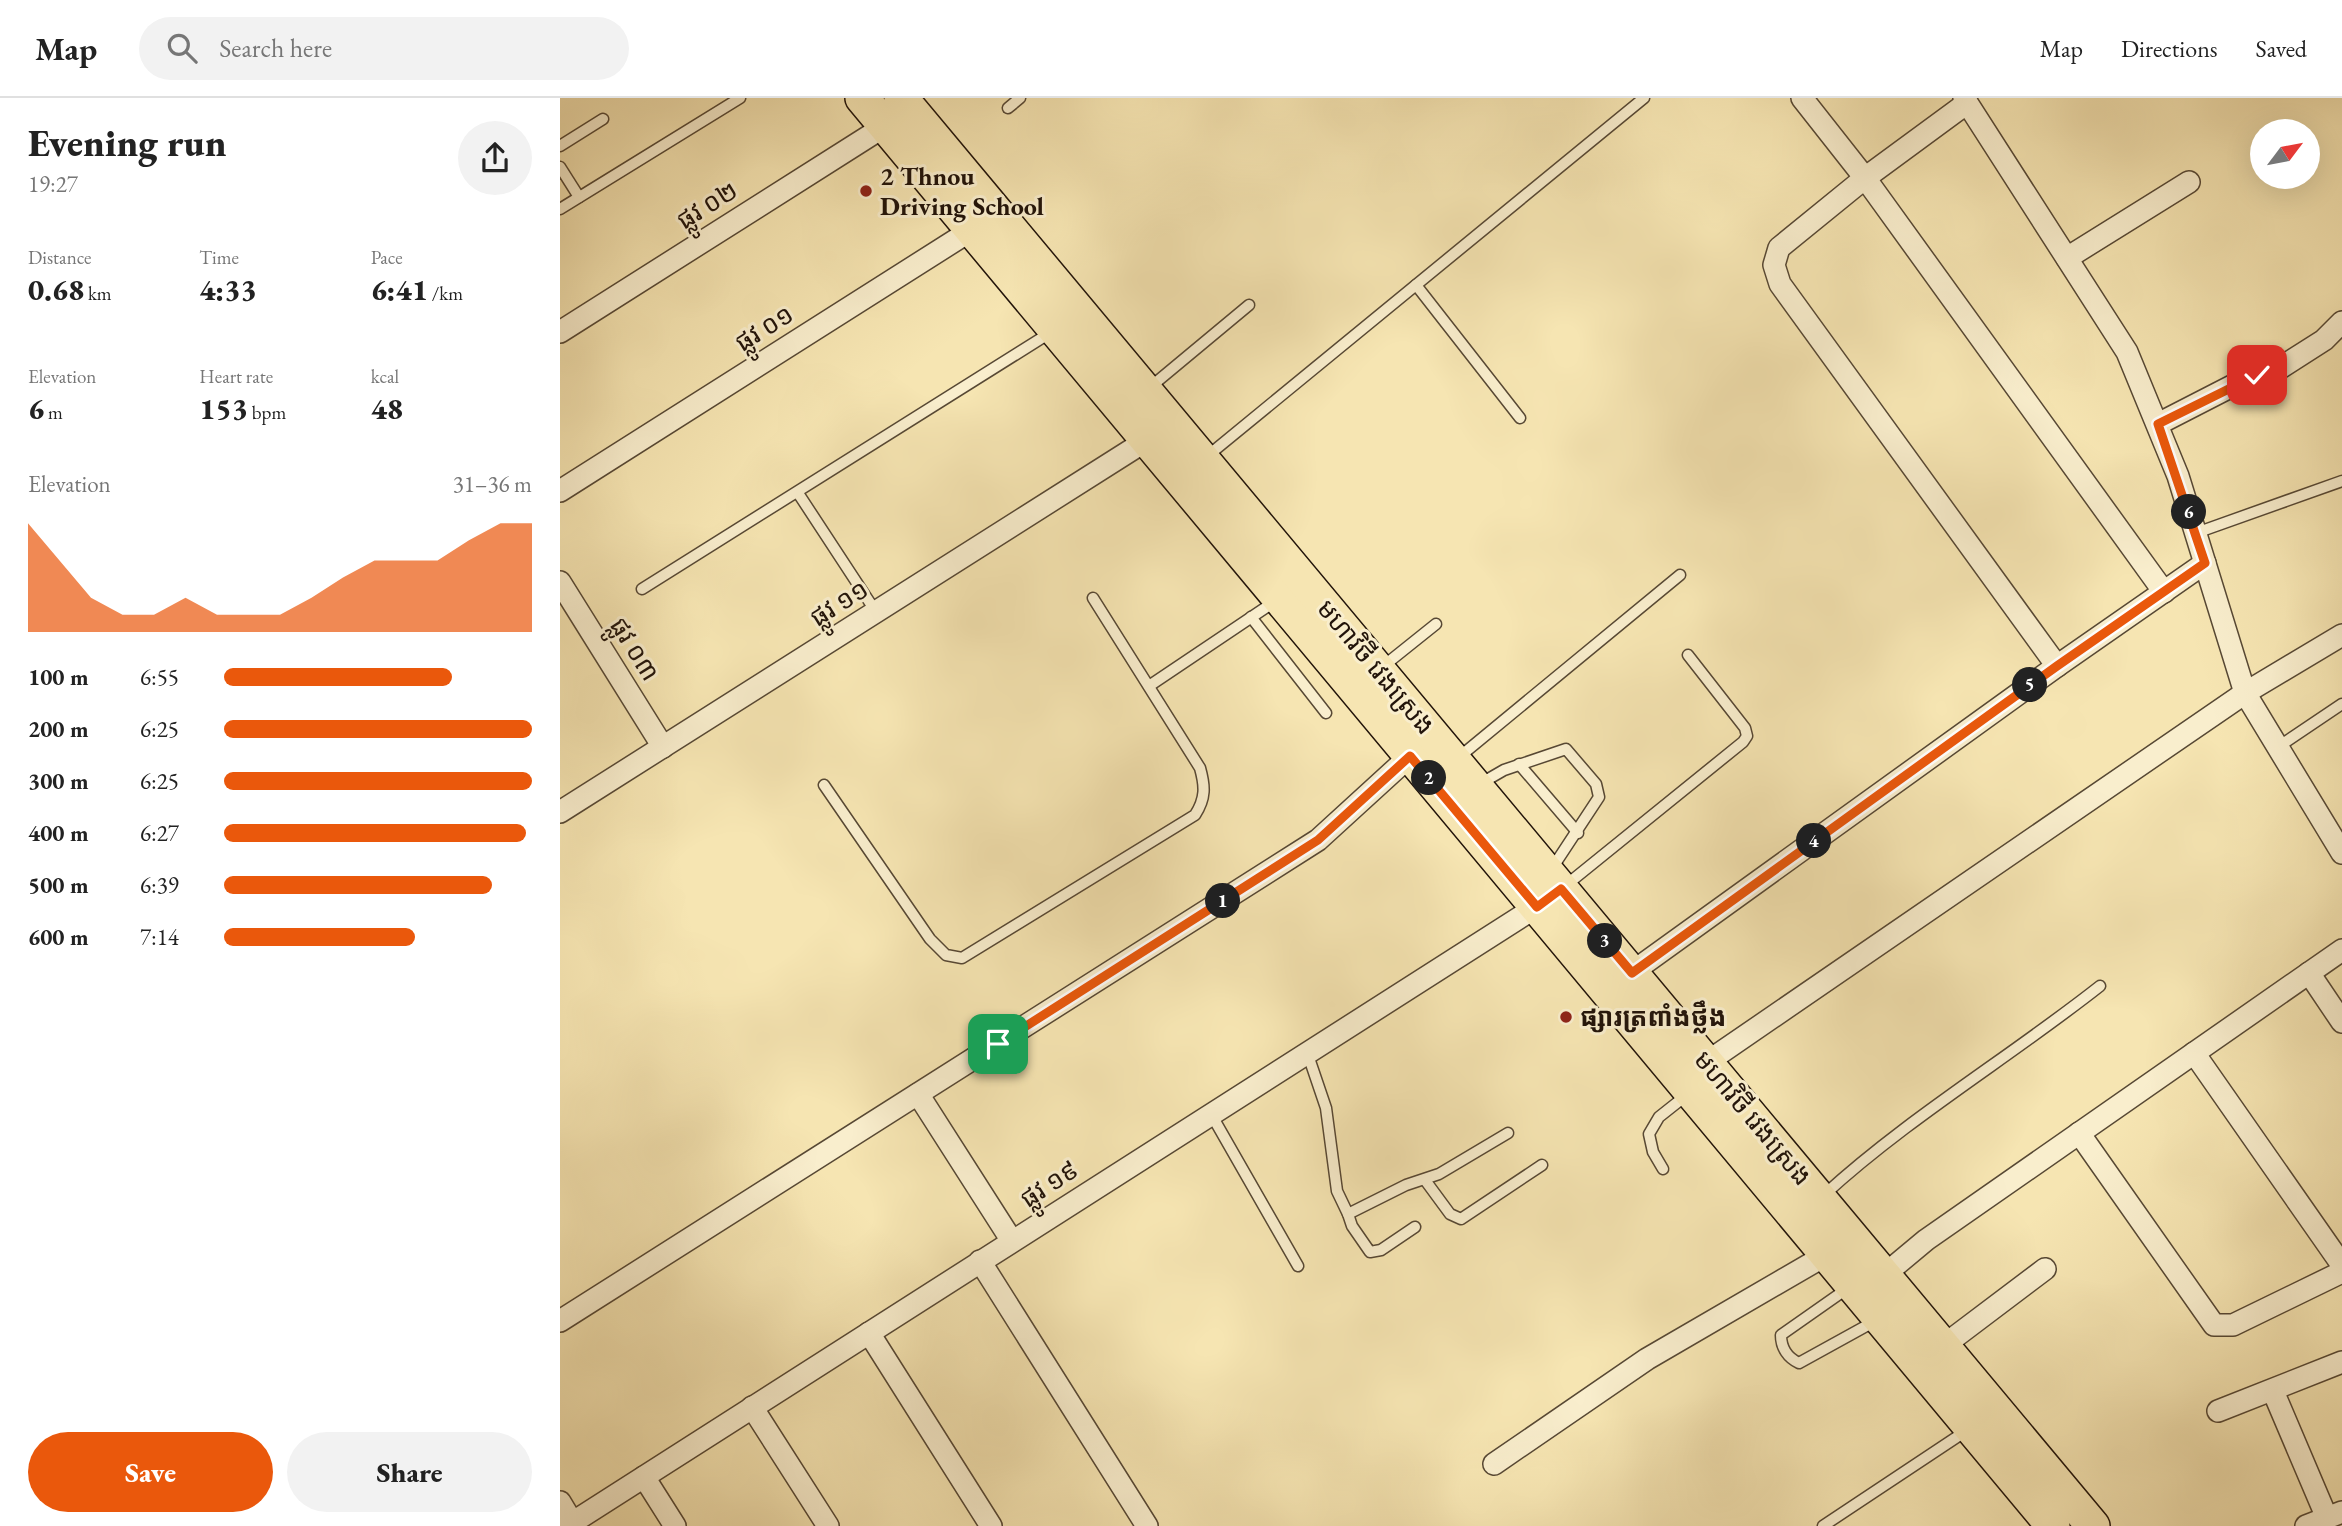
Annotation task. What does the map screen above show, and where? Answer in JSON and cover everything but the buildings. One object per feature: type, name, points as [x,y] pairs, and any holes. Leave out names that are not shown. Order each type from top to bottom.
[{"type":"main road","name":"មហាវិថី វេងស្រេង","points":[[862,98],[893,112],[984,221],[1146,391],[1455,761],[1476,787],[1541,888],[1692,1078],[1826,1255],[2053,1526]]},
{"type":"main road","name":"មហាវិថី វេងស្រេង","points":[[984,221],[1055,330],[1410,756],[1541,888],[1632,973],[1692,1078],[1820,1199],[2093,1526]]},
{"type":"street","points":[[1802,98],[1865,178],[2164,592]]},
{"type":"street","points":[[2057,666],[1780,284],[1774,265],[1779,248],[1966,100],[2127,352],[2158,424],[2196,533],[2245,693],[2342,853]]},
{"type":"street","name":"ផ្លូវ ០២","points":[[560,332],[893,112]]},
{"type":"street","points":[[2067,258],[2189,182]]},
{"type":"street","name":"ផ្លូវ ០១","points":[[560,491],[984,221]]},
{"type":"street","points":[[2158,424],[2234,384],[2274,372],[2324,340],[2342,322]]},
{"type":"street","name":"ផ្លូវ ១១","points":[[561,809],[1147,440]]},
{"type":"street","points":[[1632,973],[2057,666],[2205,563]]},
{"type":"street","name":"ផ្លូវ ០៣","points":[[560,582],[663,747]]},
{"type":"street","points":[[1692,1078],[2245,693],[2342,635]]},
{"type":"street","points":[[560,1321],[1318,840],[1410,756]]},
{"type":"street","name":"ផ្លូវ ១៩","points":[[571,1525],[1307,1052],[1541,888]]},
{"type":"street","points":[[1884,1275],[1926,1240],[2342,950]]},
{"type":"street","points":[[2309,973],[2342,1022]]},
{"type":"street","points":[[2194,1053],[2342,1265]]},
{"type":"street","points":[[918,1094],[1012,1241]]},
{"type":"street","points":[[2079,1133],[2214,1325],[2233,1325],[2342,1272]]},
{"type":"street","points":[[1494,1464],[1647,1359],[1826,1255]]},
{"type":"street","points":[[980,1261],[1147,1526]]},
{"type":"street","points":[[1943,1346],[2045,1269]]},
{"type":"street","points":[[869,1333],[991,1526]]},
{"type":"street","points":[[2218,1411],[2342,1362]]},
{"type":"street","points":[[2273,1391],[2334,1515],[2306,1526]]},
{"type":"street","points":[[752,1407],[828,1526]]},
{"type":"street","points":[[644,1477],[675,1526]]},
{"type":"street","points":[[560,1502],[571,1525]]},
{"type":"lane","points":[[560,209],[740,98]]},
{"type":"lane","points":[[1009,108],[1020,98]]},
{"type":"lane","points":[[1203,460],[1644,98]]},
{"type":"lane","points":[[560,146],[603,119]]},
{"type":"lane","points":[[560,167],[579,197]]},
{"type":"lane","points":[[1416,285],[1520,418]]},
{"type":"lane","points":[[1146,391],[1249,305]]},
{"type":"lane","points":[[642,589],[1055,330]]},
{"type":"lane","points":[[2196,533],[2342,481]]},
{"type":"lane","points":[[799,493],[876,612]]},
{"type":"lane","points":[[1455,761],[1680,575]]},
{"type":"lane","points":[[824,785],[930,939],[946,955],[962,958],[1195,815],[1202,803],[1205,787],[1200,768],[1093,597]]},
{"type":"lane","points":[[1149,686],[1280,599]]},
{"type":"lane","points":[[1251,617],[1326,713]]},
{"type":"lane","points":[[1379,670],[1436,624]]},
{"type":"lane","points":[[1541,888],[1743,742],[1747,736],[1745,728],[1688,655]]},
{"type":"lane","points":[[2278,747],[2342,704]]},
{"type":"lane","points":[[1476,787],[1518,764],[1559,749],[1570,752],[1600,790],[1599,797],[1578,833],[1541,888]]},
{"type":"lane","points":[[1518,764],[1578,833]]},
{"type":"lane","points":[[1820,1199],[1853,1168],[2042,1032],[2100,986]]},
{"type":"lane","points":[[1307,1052],[1326,1108],[1338,1191],[1352,1226],[1370,1252],[1381,1250],[1415,1227]]},
{"type":"lane","points":[[1663,1169],[1650,1143],[1651,1128],[1692,1078]]},
{"type":"lane","points":[[1211,1113],[1298,1266]]},
{"type":"lane","points":[[1348,1214],[1406,1185],[1424,1180],[1508,1133]]},
{"type":"lane","points":[[1424,1180],[1450,1214],[1461,1219],[1542,1165]]},
{"type":"lane","points":[[1852,1286],[1780,1335],[1781,1343],[1791,1359],[1799,1363],[1879,1318]]},
{"type":"lane","points":[[1823,1526],[1971,1428]]},
{"type":"place","name":"2 Thnou Driving School","points":[[866,191]]},
{"type":"place","name":"ផ្សារត្រពាំងថ្លឹង","points":[[1566,1017]]},
{"type":"route","points":[[998,1044],[1318,840],[1410,756],[1537,907],[1561,889],[1632,973],[2057,666],[2205,563],[2178,476],[2158,424],[2234,384],[2257,375]]}]
